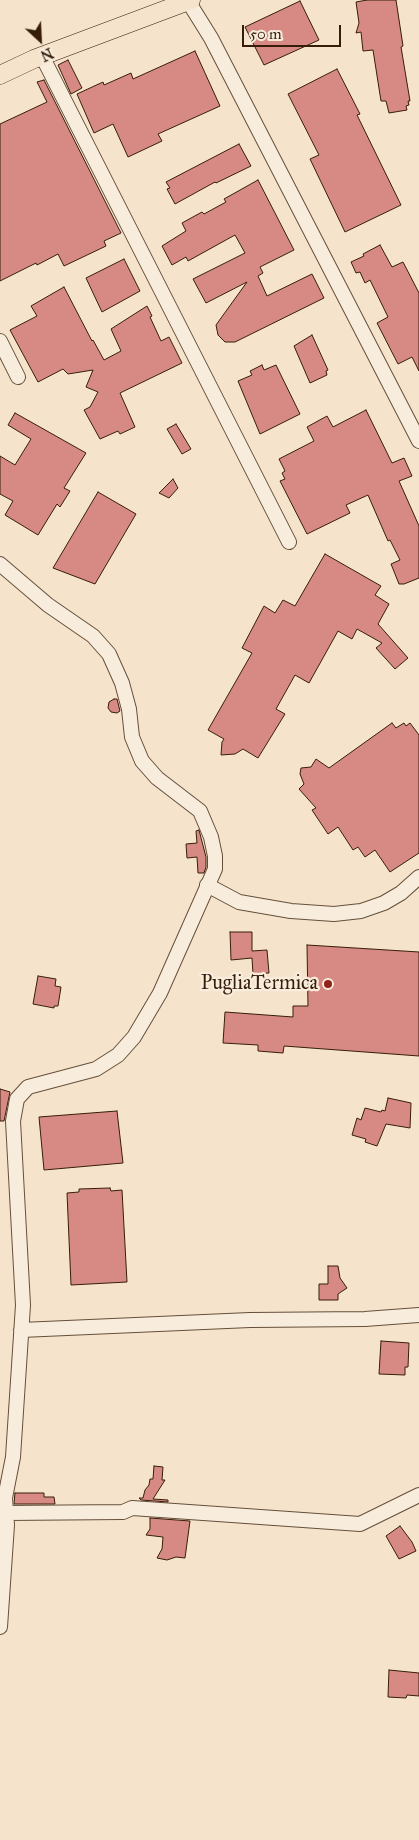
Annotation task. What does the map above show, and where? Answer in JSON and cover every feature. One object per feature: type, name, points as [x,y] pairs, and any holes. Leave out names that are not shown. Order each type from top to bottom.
[{"type":"main road","points":[[0,75],[42,56],[190,0]]},
{"type":"street","points":[[190,0],[419,441]]},
{"type":"street","points":[[42,56],[289,542]]},
{"type":"street","points":[[0,341],[18,377]]},
{"type":"street","points":[[0,564],[48,606],[93,636],[108,654],[122,683],[129,709],[132,737],[142,761],[157,778],[200,811],[215,856],[215,870],[160,993],[134,1037],[118,1055],[96,1069],[28,1087],[16,1099],[13,1122],[23,1305],[13,1457],[4,1504],[0,1627]]},
{"type":"street","points":[[207,885],[239,902],[291,911],[334,914],[361,911],[384,903],[401,893],[419,877]]},
{"type":"street","points":[[21,1330],[250,1320],[365,1319],[419,1315]]},
{"type":"street","points":[[4,1504],[123,1512],[132,1508],[360,1524],[419,1495]]},
{"type":"building","points":[[396,0],[403,46],[401,47],[410,101],[408,101],[409,105],[406,106],[407,110],[389,113],[386,101],[381,101],[373,50],[363,51],[361,32],[356,33],[359,23],[356,2]]},
{"type":"building","points":[[300,1],[319,40],[264,65],[245,27]]},
{"type":"building","points":[[195,51],[220,106],[158,134],[162,141],[128,157],[113,124],[94,133],[77,94],[103,82],[104,85],[131,73],[133,79]]},
{"type":"building","points":[[68,60],[82,88],[71,94],[58,65]]},
{"type":"building","points":[[337,69],[360,114],[357,115],[401,205],[345,232],[310,159],[319,155],[288,94]]},
{"type":"building","points":[[44,80],[121,233],[104,241],[106,246],[64,266],[58,254],[0,281],[0,124],[47,102],[37,82]]},
{"type":"building","points":[[239,144],[251,166],[215,182],[175,204],[167,189],[170,188],[166,182]]},
{"type":"building","points":[[258,180],[294,250],[260,267],[263,273],[258,276],[267,296],[312,274],[324,298],[235,342],[225,342],[218,335],[216,325],[247,282],[206,303],[193,279],[245,253],[235,235],[188,261],[186,257],[172,265],[162,246],[186,231],[182,223],[226,202],[224,199]]},
{"type":"building","points":[[380,245],[392,267],[403,262],[419,293],[419,371],[412,357],[398,364],[377,323],[388,317],[370,280],[365,283],[360,272],[356,273],[351,262]]},
{"type":"building","points":[[124,259],[140,291],[102,312],[86,278]]},
{"type":"building","points":[[64,287],[104,360],[121,351],[111,329],[147,306],[161,341],[169,337],[182,363],[120,393],[135,427],[120,434],[118,431],[100,439],[84,410],[90,407],[98,392],[86,387],[93,370],[68,374],[63,369],[38,382],[10,330],[37,316],[31,306]]},
{"type":"building","points":[[312,335],[328,370],[326,371],[327,375],[310,383],[294,346]]},
{"type":"building","points":[[262,365],[264,370],[276,365],[300,414],[260,434],[238,381],[252,375],[250,371]]},
{"type":"building","points":[[366,410],[392,463],[404,458],[412,476],[399,481],[419,526],[419,578],[404,584],[399,584],[391,564],[400,560],[390,540],[388,541],[368,495],[346,505],[350,513],[307,534],[280,481],[285,479],[282,473],[285,471],[279,459],[314,441],[307,427],[327,416],[333,427]]},
{"type":"building","points":[[15,413],[86,453],[64,488],[70,491],[60,507],[57,504],[38,535],[5,515],[13,501],[0,494],[0,456],[15,465],[31,439],[8,425]]},
{"type":"building","points":[[176,424],[191,449],[182,454],[167,429]]},
{"type":"building","points":[[173,479],[178,488],[169,498],[159,493]]},
{"type":"building","points":[[98,492],[136,514],[95,584],[53,568]]},
{"type":"building","points":[[325,554],[381,586],[375,595],[389,604],[378,624],[408,658],[395,669],[376,648],[382,643],[357,629],[352,639],[338,631],[309,683],[295,675],[276,709],[285,714],[258,758],[243,749],[235,754],[221,755],[224,739],[208,730],[252,653],[242,648],[264,606],[275,613],[283,600],[295,606]]},
{"type":"building","points":[[117,699],[120,711],[117,713],[111,712],[108,708],[109,702]]},
{"type":"building","points":[[392,723],[396,728],[404,723],[406,726],[410,723],[419,735],[419,853],[390,872],[375,850],[365,857],[358,847],[353,850],[338,827],[328,834],[312,810],[316,808],[299,789],[304,784],[300,774],[301,768],[311,767],[316,759],[329,768]]},
{"type":"building","points":[[199,830],[206,857],[204,873],[198,873],[197,857],[187,858],[186,844],[197,843],[196,831]]},
{"type":"building","points":[[230,932],[252,932],[252,951],[267,950],[269,973],[253,974],[252,958],[231,960]]},
{"type":"building","points":[[307,945],[419,952],[419,1056],[284,1046],[283,1053],[258,1051],[258,1045],[223,1043],[225,1012],[293,1017],[293,1006],[308,1006]]},
{"type":"building","points":[[38,976],[56,979],[55,986],[61,987],[58,1006],[54,1006],[54,1008],[33,1004]]},
{"type":"building","points":[[0,1089],[10,1092],[4,1121],[0,1121]]},
{"type":"building","points":[[388,1098],[411,1103],[410,1128],[386,1124],[377,1146],[365,1142],[366,1139],[352,1135],[357,1118],[361,1120],[365,1108],[381,1112],[382,1110],[385,1111]]},
{"type":"building","points":[[117,1111],[123,1163],[44,1170],[39,1117]]},
{"type":"building","points":[[110,1188],[111,1191],[122,1190],[127,1282],[71,1285],[67,1193],[79,1192],[79,1189]]},
{"type":"building","points":[[328,1266],[338,1266],[340,1278],[347,1288],[338,1294],[338,1300],[319,1300],[319,1284],[328,1284]]},
{"type":"building","points":[[381,1341],[409,1343],[408,1367],[405,1367],[405,1375],[379,1374]]},
{"type":"building","points":[[154,1466],[163,1467],[162,1480],[165,1480],[153,1499],[168,1500],[168,1502],[141,1500],[139,1498],[143,1498],[150,1479],[153,1479]]},
{"type":"building","points":[[15,1493],[44,1493],[44,1497],[54,1497],[55,1504],[14,1504]]},
{"type":"building","points":[[150,1518],[190,1521],[185,1558],[176,1557],[167,1560],[157,1558],[162,1549],[163,1537],[146,1535],[150,1529]]},
{"type":"building","points":[[400,1526],[416,1551],[399,1559],[386,1536]]},
{"type":"building","points":[[389,1670],[419,1673],[419,1696],[407,1695],[406,1698],[388,1697]]},
{"type":"place","name":"PugliaTermica","points":[[328,984]]}]
